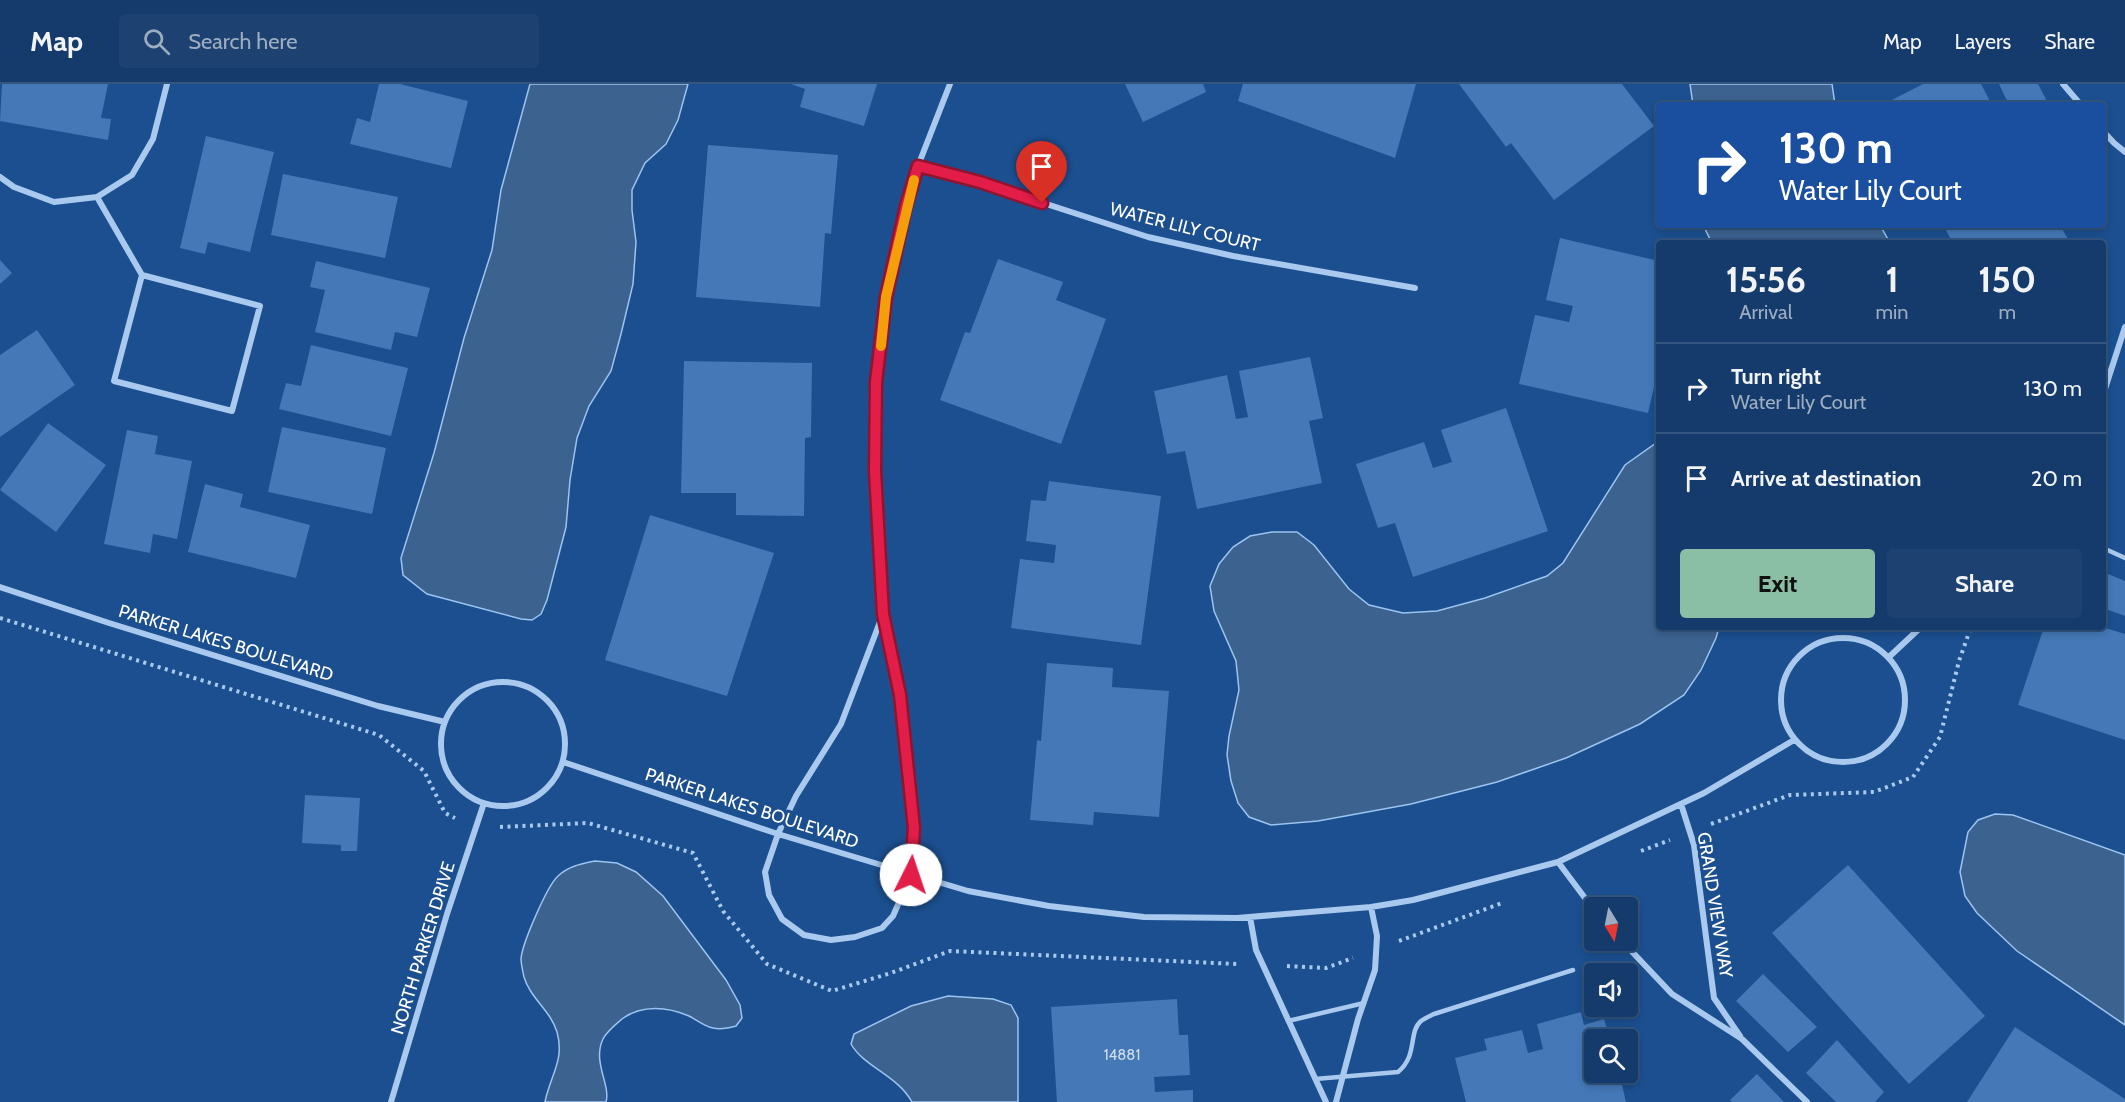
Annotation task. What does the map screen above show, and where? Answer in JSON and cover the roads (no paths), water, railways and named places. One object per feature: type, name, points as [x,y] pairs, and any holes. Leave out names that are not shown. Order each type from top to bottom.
[{"type":"street","points":[[0,177],[14,187],[54,202],[97,197],[132,175],[153,139],[167,84]]},
{"type":"street","points":[[883,614],[841,724],[796,796],[778,834],[765,872],[769,895],[782,919],[804,935],[831,940],[855,938],[882,928],[893,916],[911,875],[914,828],[900,695],[883,614],[875,471],[876,382],[886,297],[906,206],[918,166],[950,84]]},
{"type":"street","points":[[2063,84],[2078,102]]},
{"type":"street","points":[[2106,134],[2125,152]]},
{"type":"street","name":"WATER LILY COURT","points":[[918,166],[980,182],[1148,237],[1233,256],[1415,288]]},
{"type":"street","points":[[97,197],[142,275],[114,381],[232,411],[260,306],[142,275]]},
{"type":"street","points":[[2106,386],[2125,327]]},
{"type":"street","name":"PARKER LAKES BOULEVARD","points":[[0,587],[378,706],[445,722]]},
{"type":"street","points":[[1888,657],[1917,630]]},
{"type":"street","points":[[1851,638],[1872,645],[1888,657],[1901,675],[1905,694],[1902,722],[1891,740],[1870,757],[1849,763],[1832,762],[1811,754],[1794,740],[1783,721],[1780,708],[1781,686],[1787,671],[1800,653],[1820,642],[1851,638]]},
{"type":"street","points":[[492,683],[513,683],[533,690],[549,703],[561,721],[565,741],[563,762],[554,780],[540,794],[523,803],[503,806],[484,803],[466,795],[447,771],[443,762],[441,742],[445,722],[456,704],[472,690],[492,683]]},
{"type":"street","name":"PARKER LAKES BOULEVARD","points":[[563,762],[778,834],[968,891],[1049,906],[1144,916],[1250,917],[1371,907],[1413,900],[1558,862],[1704,794],[1794,740]]},
{"type":"street","name":"NORTH PARKER DRIVE","points":[[392,1102],[447,914],[484,803]]},
{"type":"street","name":"GRAND VIEW WAY","points":[[1681,804],[1690,832],[1699,883],[1714,998],[1742,1039]]},
{"type":"street","points":[[1558,862],[1584,897]]},
{"type":"street","points":[[1336,1102],[1358,1019],[1375,970],[1377,949],[1371,907]]},
{"type":"street","points":[[1250,917],[1256,950],[1326,1102]]},
{"type":"street","name":"GRAND VIEW WAY","points":[[1631,951],[1672,994],[1742,1039],[1807,1102]]},
{"type":"lane","points":[[2106,549],[2125,558]]},
{"type":"lane","points":[[1315,1079],[1398,1072],[1407,1065],[1420,1021],[1434,1014],[1573,970]]},
{"type":"lane","points":[[1288,1020],[1364,1003]]},
{"type":"water","points":[[530,84],[688,84],[678,120],[666,144],[645,163],[632,190],[636,242],[633,284],[611,371],[589,406],[577,438],[566,527],[547,600],[541,614],[532,620],[427,594],[403,575],[401,558],[434,453],[464,338],[492,250],[501,190]]},
{"type":"water","points":[[1690,84],[1832,84],[1835,102],[1693,102]]},
{"type":"water","points":[[1704,228],[1882,228],[1888,240],[1710,240]]},
{"type":"water","points":[[1656,443],[1656,630],[1718,630],[1701,670],[1684,695],[1640,724],[1566,758],[1497,782],[1411,804],[1318,821],[1271,825],[1249,817],[1238,803],[1231,781],[1227,755],[1239,690],[1236,661],[1214,611],[1210,586],[1219,564],[1233,547],[1250,536],[1272,532],[1297,532],[1314,545],[1349,589],[1369,605],[1403,613],[1437,611],[1485,598],[1547,576],[1563,563],[1625,465]]},
{"type":"water","points":[[1995,814],[2013,815],[2125,855],[2125,1025],[2017,951],[1977,913],[1965,896],[1960,872],[1968,832],[1978,820]]},
{"type":"water","points":[[595,861],[617,863],[636,872],[663,896],[726,980],[740,1005],[742,1018],[736,1026],[719,1029],[707,1026],[681,1013],[664,1009],[646,1009],[630,1014],[609,1030],[600,1048],[600,1065],[606,1088],[606,1102],[545,1102],[558,1060],[559,1042],[554,1024],[527,985],[521,963],[522,952],[553,882],[571,868]]},
{"type":"water","points":[[948,996],[993,999],[1011,1005],[1018,1018],[1018,1102],[912,1102],[898,1085],[864,1059],[851,1044],[854,1034],[911,1006]]}]
